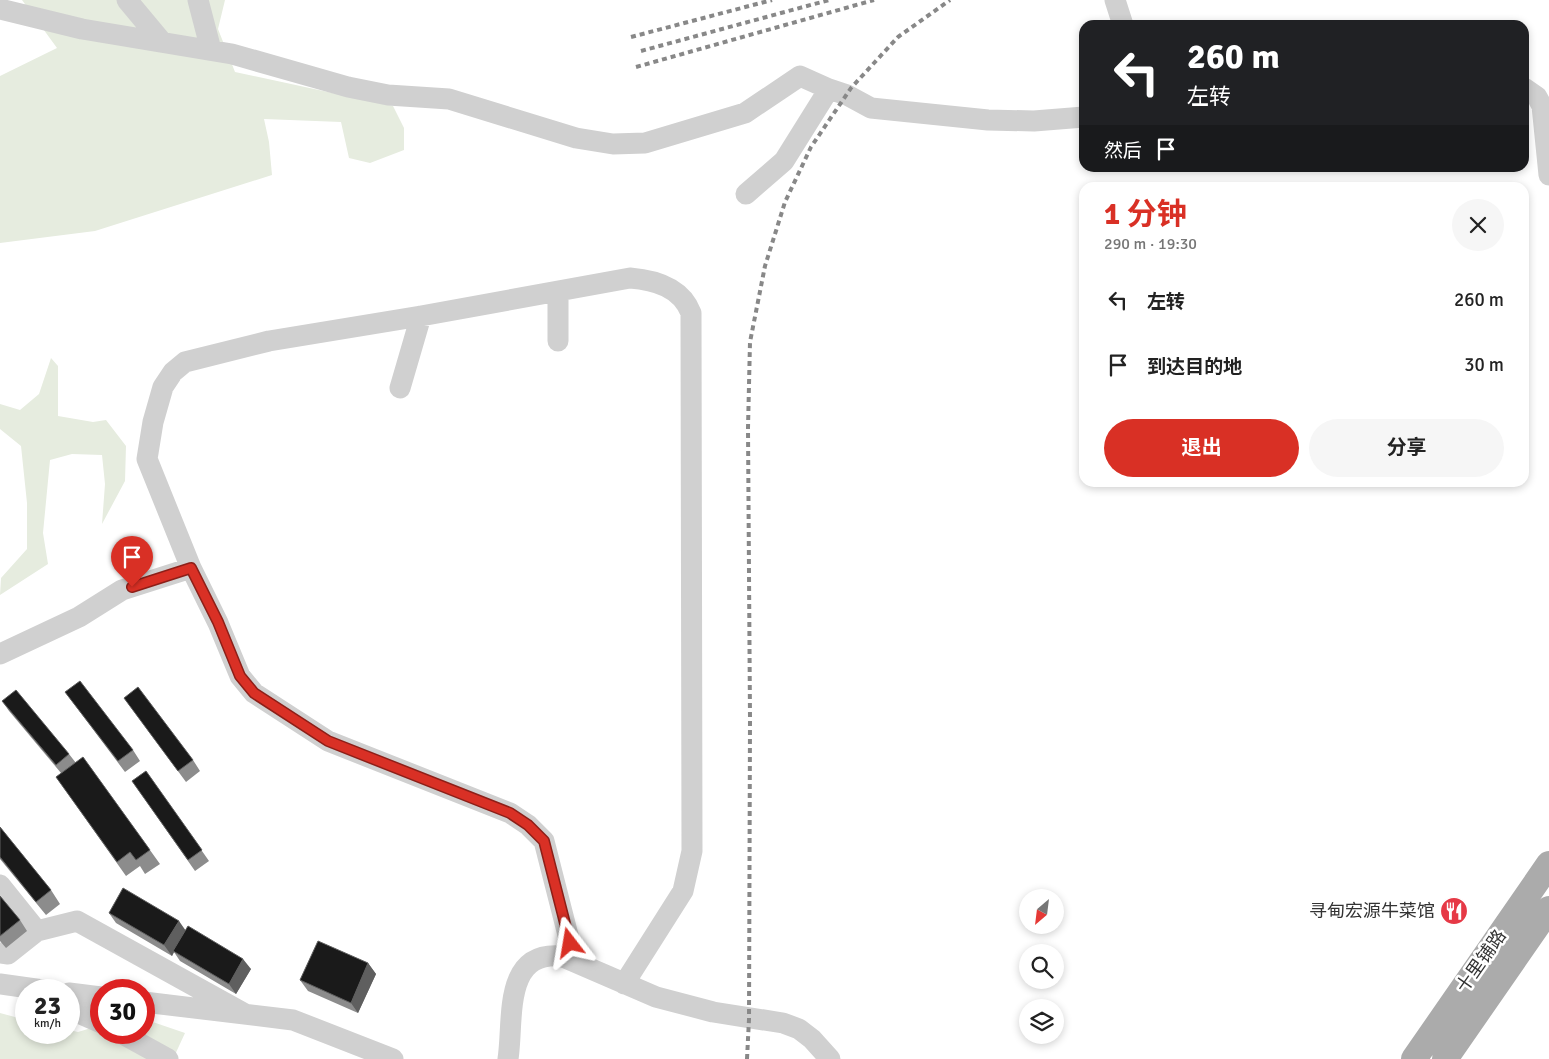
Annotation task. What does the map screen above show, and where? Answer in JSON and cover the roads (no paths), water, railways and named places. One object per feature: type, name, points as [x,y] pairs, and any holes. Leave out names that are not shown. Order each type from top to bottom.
[{"type":"main road","name":"十里铺路","points":[[1414,1059],[1549,864]]},
{"type":"main road","name":"十里铺路","points":[[1445,1059],[1549,909]]},
{"type":"street","points":[[127,0],[162,42]]},
{"type":"street","points":[[198,0],[211,50]]},
{"type":"street","points":[[1115,0],[1121,20]]},
{"type":"street","points":[[0,9],[82,29],[232,54],[348,87],[380,93],[449,99],[576,138],[613,144],[645,143],[746,113],[800,76],[871,108],[988,120],[1079,117]]},
{"type":"street","points":[[1529,91],[1537,97],[1542,106],[1549,175]]},
{"type":"street","points":[[746,194],[784,161],[838,92]]},
{"type":"street","points":[[571,960],[570,943],[544,841],[528,825],[510,813],[328,741],[254,693],[240,676],[218,622],[191,568],[147,459],[152,422],[163,387],[173,372],[185,362],[269,341],[421,316],[630,278],[651,279],[673,290],[686,300],[690,313],[692,851],[683,891],[624,984]]},
{"type":"street","points":[[558,291],[558,342]]},
{"type":"street","points":[[400,388],[421,316]]},
{"type":"street","points":[[0,654],[78,617],[122,590],[191,568]]},
{"type":"street","points":[[0,885],[37,931]]},
{"type":"street","points":[[0,953],[8,954],[37,931],[77,921],[245,1014]]},
{"type":"street","points":[[508,1059],[514,991],[523,970],[533,962],[551,955],[571,960],[656,997],[713,1012],[783,1023],[798,1029],[812,1039],[830,1059]]},
{"type":"street","points":[[0,984],[15,987]]},
{"type":"street","points":[[155,1003],[293,1020],[393,1059]]},
{"type":"street","points":[[141,1044],[168,1059]]},
{"type":"railway","points":[[631,37],[772,0]]},
{"type":"railway","points":[[641,51],[829,0]]},
{"type":"railway","points":[[636,67],[874,0]]},
{"type":"railway","points":[[747,1059],[749,1019],[750,719],[748,428],[750,342],[765,266],[785,202],[811,147],[851,88],[898,37],[950,0]]},
{"type":"place","name":"寻甸宏源牛菜馆","points":[[1454,911]]}]
